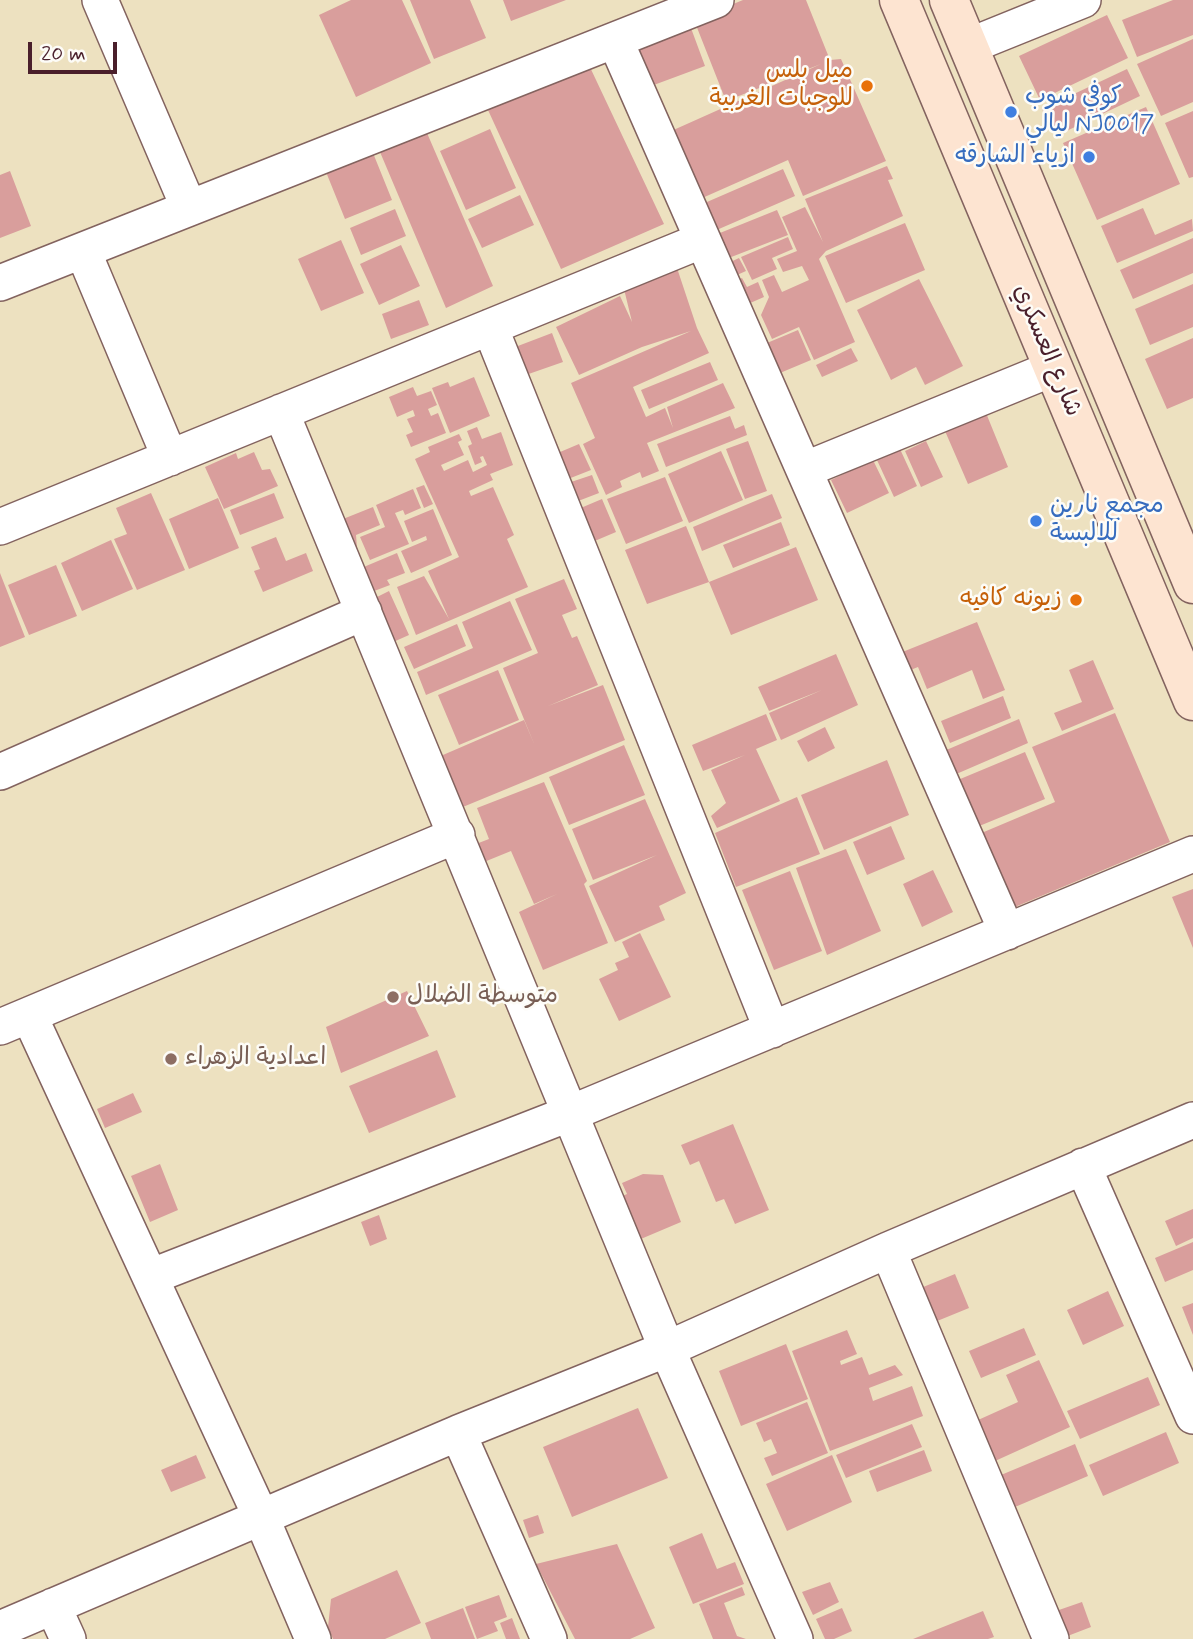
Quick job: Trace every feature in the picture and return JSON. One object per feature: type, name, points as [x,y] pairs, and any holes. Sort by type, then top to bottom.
[{"type":"main road","name":"شارع العسكري","points":[[899,0],[1193,701]]},
{"type":"main road","name":"شارع العسكري","points":[[949,0],[1193,584]]},
{"type":"main road","points":[[998,234],[1018,236],[1032,229],[1040,218]]},
{"type":"main road","points":[[1027,304],[1031,295],[1039,290],[1054,287],[1071,291]]},
{"type":"street","points":[[100,0],[190,208]]},
{"type":"street","points":[[0,283],[716,0]]},
{"type":"street","points":[[969,46],[1083,0]]},
{"type":"street","points":[[615,40],[1007,932]]},
{"type":"street","points":[[0,527],[703,240]]},
{"type":"street","points":[[83,250],[170,458]]},
{"type":"street","points":[[490,327],[772,1030]]},
{"type":"street","points":[[804,470],[1054,369]]},
{"type":"street","points":[[281,412],[667,1349],[795,1639]]},
{"type":"street","points":[[0,772],[364,612]]},
{"type":"street","points":[[313,1639],[261,1517],[150,1277],[15,1021],[457,835]]},
{"type":"street","points":[[150,1277],[571,1113],[1193,854]]},
{"type":"street","points":[[0,1629],[458,1433],[667,1349],[888,1250],[1193,1120]]},
{"type":"street","points":[[1083,1166],[1193,1416]]},
{"type":"street","points":[[888,1250],[1051,1639]]},
{"type":"street","points":[[458,1433],[548,1639]]},
{"type":"street","points":[[53,1606],[68,1639]]},
{"type":"building","points":[[351,0],[402,0],[431,63],[356,97],[319,15]]},
{"type":"building","points":[[410,0],[470,0],[486,38],[434,59]]},
{"type":"building","points":[[503,0],[566,0],[511,21]]},
{"type":"building","points":[[743,0],[806,0],[830,60],[841,59],[886,161],[803,196],[788,160],[700,199],[669,132],[821,64],[726,101],[694,20]]},
{"type":"building","points":[[1173,0],[1193,0],[1193,35],[1137,57],[1122,20]]},
{"type":"building","points":[[1107,15],[1128,58],[1040,100],[1019,56]]},
{"type":"building","points":[[688,20],[705,66],[643,89],[626,43]]},
{"type":"building","points":[[1193,39],[1193,102],[1161,116],[1137,64]]},
{"type":"building","points":[[588,63],[664,224],[561,269],[488,110]]},
{"type":"building","points":[[1127,69],[1140,96],[1056,136],[1042,109]]},
{"type":"building","points":[[1146,107],[1180,184],[1097,220],[1063,143]]},
{"type":"building","points":[[1193,111],[1193,177],[1189,178],[1165,123]]},
{"type":"building","points":[[490,129],[516,188],[466,210],[440,151]]},
{"type":"building","points":[[427,133],[493,286],[446,308],[380,152]]},
{"type":"building","points":[[373,153],[392,200],[345,219],[326,172]]},
{"type":"building","points":[[887,166],[893,179],[888,180],[903,216],[826,251],[819,259],[855,342],[814,360],[799,327],[772,339],[761,315],[769,297],[762,280],[774,275],[782,292],[809,280],[802,266],[783,272],[777,259],[797,251],[782,217],[805,207],[823,242],[805,199]]},
{"type":"building","points":[[783,169],[795,196],[712,232],[700,205]]},
{"type":"building","points":[[10,171],[31,226],[0,238],[0,175]]},
{"type":"building","points":[[520,195],[534,225],[482,248],[468,219]]},
{"type":"building","points":[[1143,208],[1155,235],[1192,219],[1193,231],[1117,263],[1101,226]]},
{"type":"building","points":[[395,209],[406,236],[361,255],[350,228]]},
{"type":"building","points":[[777,210],[788,235],[721,261],[710,237]]},
{"type":"building","points":[[905,223],[925,270],[846,303],[825,256]]},
{"type":"building","points":[[788,237],[793,249],[772,258],[777,269],[752,280],[741,257]]},
{"type":"building","points":[[1193,238],[1193,273],[1133,299],[1120,270]]},
{"type":"building","points":[[341,240],[364,293],[321,311],[298,259]]},
{"type":"building","points":[[401,245],[420,286],[379,305],[360,264]]},
{"type":"building","points":[[739,258],[746,271],[728,279],[722,266]]},
{"type":"building","points":[[677,268],[697,328],[709,353],[633,387],[646,417],[665,408],[673,428],[667,407],[723,383],[735,408],[647,443],[659,471],[642,478],[640,472],[620,481],[622,487],[606,495],[583,444],[595,438],[571,383],[691,331],[642,347],[579,375],[556,327],[620,296],[632,322],[624,289]]},
{"type":"building","points":[[742,278],[747,287],[758,282],[764,297],[741,307],[730,283]]},
{"type":"building","points":[[919,279],[963,366],[925,385],[916,367],[891,380],[857,310]]},
{"type":"building","points":[[1193,284],[1193,327],[1150,345],[1135,309]]},
{"type":"building","points":[[419,300],[429,325],[391,339],[382,314]]},
{"type":"building","points":[[798,330],[811,360],[780,373],[767,343]]},
{"type":"building","points":[[552,333],[563,362],[520,377],[510,349]]},
{"type":"building","points":[[1193,338],[1193,398],[1167,409],[1145,359]]},
{"type":"building","points":[[851,348],[858,361],[822,377],[816,365]]},
{"type":"building","points":[[710,362],[718,380],[649,409],[641,390]]},
{"type":"building","points":[[474,377],[490,416],[450,433],[432,388],[448,382],[450,387]]},
{"type":"building","points":[[413,387],[417,396],[431,391],[437,405],[428,409],[431,416],[438,413],[446,433],[411,447],[406,435],[413,432],[407,419],[415,416],[413,410],[397,417],[389,397]]},
{"type":"building","points":[[986,413],[1008,467],[968,484],[945,431]]},
{"type":"building","points":[[730,416],[735,429],[744,425],[747,435],[666,467],[657,444]]},
{"type":"building","points":[[477,427],[482,439],[501,432],[513,465],[490,474],[493,480],[469,491],[471,496],[493,487],[514,535],[507,539],[528,587],[416,635],[397,587],[424,576],[449,619],[428,571],[459,557],[415,459],[430,452],[428,447],[459,434],[462,440],[458,442],[464,455],[441,465],[444,471],[468,460],[473,472],[487,465],[483,456],[480,457],[482,462],[475,465],[468,446],[472,444],[467,431]]},
{"type":"building","points":[[748,441],[767,491],[745,499],[726,449]]},
{"type":"building","points":[[926,441],[943,477],[921,487],[905,451]]},
{"type":"building","points":[[579,444],[591,470],[563,481],[553,455]]},
{"type":"building","points":[[900,449],[917,486],[894,497],[877,460]]},
{"type":"building","points":[[721,451],[743,500],[689,523],[668,474]]},
{"type":"building","points":[[254,452],[262,470],[270,469],[278,486],[224,509],[205,467],[236,453],[238,459]]},
{"type":"building","points":[[873,460],[889,493],[847,513],[831,480]]},
{"type":"building","points":[[592,475],[599,493],[573,503],[565,484]]},
{"type":"building","points":[[665,477],[683,521],[626,544],[607,499]]},
{"type":"building","points":[[424,485],[433,504],[424,508],[416,488]]},
{"type":"building","points":[[413,489],[421,508],[405,515],[403,510],[395,513],[409,544],[370,560],[360,537],[385,527],[376,505]]},
{"type":"building","points":[[151,493],[185,570],[137,590],[114,539],[127,534],[116,508]]},
{"type":"building","points":[[274,493],[284,518],[240,535],[230,510]]},
{"type":"building","points":[[772,494],[782,518],[702,551],[693,527]]},
{"type":"building","points":[[218,498],[239,548],[189,569],[169,519]]},
{"type":"building","points":[[602,499],[616,532],[590,543],[576,510]]},
{"type":"building","points":[[373,507],[380,525],[356,535],[363,564],[357,566],[338,521]]},
{"type":"building","points":[[433,509],[452,555],[411,573],[401,551],[427,540],[426,536],[412,542],[404,521]]},
{"type":"building","points":[[781,522],[790,545],[733,568],[723,545]]},
{"type":"building","points":[[686,526],[709,582],[647,604],[625,550]]},
{"type":"building","points":[[276,537],[286,561],[306,553],[313,571],[263,592],[254,571],[260,569],[251,547]]},
{"type":"building","points":[[111,540],[133,589],[82,611],[61,563]]},
{"type":"building","points":[[796,547],[818,600],[731,635],[709,582]]},
{"type":"building","points":[[397,553],[405,573],[387,580],[390,585],[369,593],[359,569]]},
{"type":"building","points":[[56,565],[77,616],[29,635],[8,585]]},
{"type":"building","points":[[0,573],[25,637],[0,647]]},
{"type":"building","points":[[564,579],[577,609],[562,615],[572,638],[577,636],[598,685],[548,706],[603,685],[625,740],[458,809],[436,758],[524,720],[535,746],[503,668],[538,653],[515,599]]},
{"type":"building","points":[[389,591],[409,635],[391,643],[371,600]]},
{"type":"building","points":[[510,601],[532,650],[426,695],[417,672],[473,648],[462,622]]},
{"type":"building","points":[[977,622],[1005,690],[983,699],[972,670],[927,689],[918,667],[908,671],[900,653]]},
{"type":"building","points":[[457,624],[466,646],[414,669],[404,647]]},
{"type":"building","points":[[836,654],[858,705],[781,740],[769,713],[822,690],[769,711],[758,687]]},
{"type":"building","points":[[1093,660],[1114,709],[1062,731],[1054,713],[1082,702],[1069,670]]},
{"type":"building","points":[[498,670],[519,720],[459,745],[438,695]]},
{"type":"building","points":[[1003,696],[1011,718],[950,743],[941,721]]},
{"type":"building","points":[[1115,713],[1170,842],[1003,912],[972,837],[1055,802],[1032,747]]},
{"type":"building","points":[[766,714],[777,740],[756,749],[780,801],[717,828],[711,816],[726,803],[711,770],[745,755],[703,771],[692,745]]},
{"type":"building","points":[[1019,719],[1028,743],[954,775],[944,751]]},
{"type":"building","points":[[825,727],[835,748],[808,762],[797,741]]},
{"type":"building","points":[[624,745],[645,795],[569,825],[549,777]]},
{"type":"building","points":[[1025,752],[1045,799],[972,829],[953,782]]},
{"type":"building","points":[[887,760],[909,815],[824,850],[801,795]]},
{"type":"building","points":[[544,782],[587,881],[584,884],[608,943],[543,970],[519,912],[557,894],[534,904],[511,851],[484,862],[476,844],[489,839],[477,808]]},
{"type":"building","points":[[797,797],[820,854],[736,887],[715,833]]},
{"type":"building","points":[[645,799],[686,893],[659,906],[665,920],[615,942],[589,886],[657,855],[593,880],[572,829]]},
{"type":"building","points":[[891,826],[905,859],[867,875],[853,842]]},
{"type":"building","points":[[846,849],[881,931],[827,955],[796,868]]},
{"type":"building","points":[[933,870],[953,912],[922,927],[903,884]]},
{"type":"building","points":[[790,871],[822,951],[774,970],[742,890]]},
{"type":"building","points":[[1193,889],[1193,948],[1172,897]]},
{"type":"building","points":[[640,933],[671,997],[619,1021],[599,979],[618,970],[615,963],[629,957],[622,942]]},
{"type":"building","points":[[407,991],[429,1036],[341,1073],[326,1027]]},
{"type":"building","points":[[437,1050],[456,1097],[369,1133],[349,1086]]},
{"type":"building","points":[[133,1093],[142,1112],[105,1128],[97,1109]]},
{"type":"building","points":[[733,1124],[769,1210],[735,1224],[724,1199],[716,1202],[699,1161],[690,1165],[681,1145]]},
{"type":"building","points":[[160,1164],[178,1210],[150,1222],[131,1176]]},
{"type":"building","points":[[643,1174],[663,1175],[681,1222],[629,1244],[611,1201],[627,1194],[622,1183]]},
{"type":"building","points":[[1193,1209],[1193,1238],[1176,1246],[1165,1221]]},
{"type":"building","points":[[379,1215],[387,1239],[370,1246],[361,1222]]},
{"type":"building","points":[[1193,1242],[1193,1270],[1165,1282],[1155,1258]]},
{"type":"building","points":[[955,1274],[969,1308],[925,1326],[911,1292]]},
{"type":"building","points":[[1108,1291],[1124,1326],[1083,1345],[1067,1310]]},
{"type":"building","points":[[1193,1303],[1193,1335],[1182,1307]]},
{"type":"building","points":[[1024,1328],[1036,1355],[981,1378],[969,1351]]},
{"type":"building","points":[[847,1330],[857,1354],[840,1361],[841,1365],[862,1357],[869,1375],[895,1365],[903,1375],[869,1388],[873,1401],[912,1386],[923,1416],[830,1451],[792,1351]]},
{"type":"building","points":[[786,1344],[808,1399],[741,1426],[719,1371]]},
{"type":"building","points":[[1039,1360],[1070,1427],[984,1466],[967,1425],[1018,1402],[1006,1375]]},
{"type":"building","points":[[1148,1377],[1160,1405],[1080,1439],[1067,1411]]},
{"type":"building","points":[[807,1402],[828,1453],[772,1476],[764,1458],[777,1453],[771,1439],[764,1442],[756,1423]]},
{"type":"building","points":[[638,1408],[668,1478],[572,1517],[543,1447]]},
{"type":"building","points":[[912,1424],[922,1447],[846,1478],[836,1455]]},
{"type":"building","points":[[1166,1432],[1179,1463],[1103,1496],[1089,1465]]},
{"type":"building","points":[[1075,1444],[1088,1476],[1015,1507],[1001,1475]]},
{"type":"building","points":[[924,1450],[932,1471],[877,1492],[869,1471]]},
{"type":"building","points":[[196,1455],[206,1478],[171,1492],[161,1470]]},
{"type":"building","points":[[832,1455],[852,1502],[787,1531],[766,1484]]},
{"type":"building","points":[[538,1515],[544,1533],[529,1538],[523,1520]]},
{"type":"building","points":[[702,1533],[717,1569],[735,1562],[744,1584],[693,1604],[669,1547]]},
{"type":"building","points":[[617,1544],[655,1628],[630,1639],[575,1639],[536,1564]]},
{"type":"building","points":[[397,1570],[421,1623],[385,1639],[333,1639],[328,1627],[331,1599]]},
{"type":"building","points":[[830,1582],[839,1602],[813,1615],[802,1592]]},
{"type":"building","points":[[742,1587],[745,1595],[724,1603],[737,1636],[746,1639],[713,1639],[699,1604]]},
{"type":"building","points":[[499,1595],[507,1617],[494,1622],[498,1631],[477,1639],[465,1607]]},
{"type":"building","points":[[1082,1602],[1091,1627],[1065,1637],[1056,1611]]},
{"type":"building","points":[[463,1608],[475,1639],[431,1639],[425,1623]]},
{"type":"building","points":[[842,1608],[852,1631],[834,1639],[825,1639],[816,1619]]},
{"type":"building","points":[[983,1611],[994,1637],[913,1639]]},
{"type":"building","points":[[512,1618],[520,1639],[506,1639],[500,1623]]},
{"type":"place","name":"ميل بلس للوجبات الغربية","points":[[867,86]]},
{"type":"place","name":"كوفي شوب ليالي NJ0017","points":[[1011,112]]},
{"type":"place","name":"ازياء الشارقه","points":[[1089,157]]},
{"type":"place","name":"مجمع نارين للالبسة","points":[[1036,521]]},
{"type":"place","name":"زيونه كافيه","points":[[1076,600]]},
{"type":"place","name":"متوسطة الضلال","points":[[393,997]]},
{"type":"place","name":"اعدادية الزهراء","points":[[171,1059]]}]
